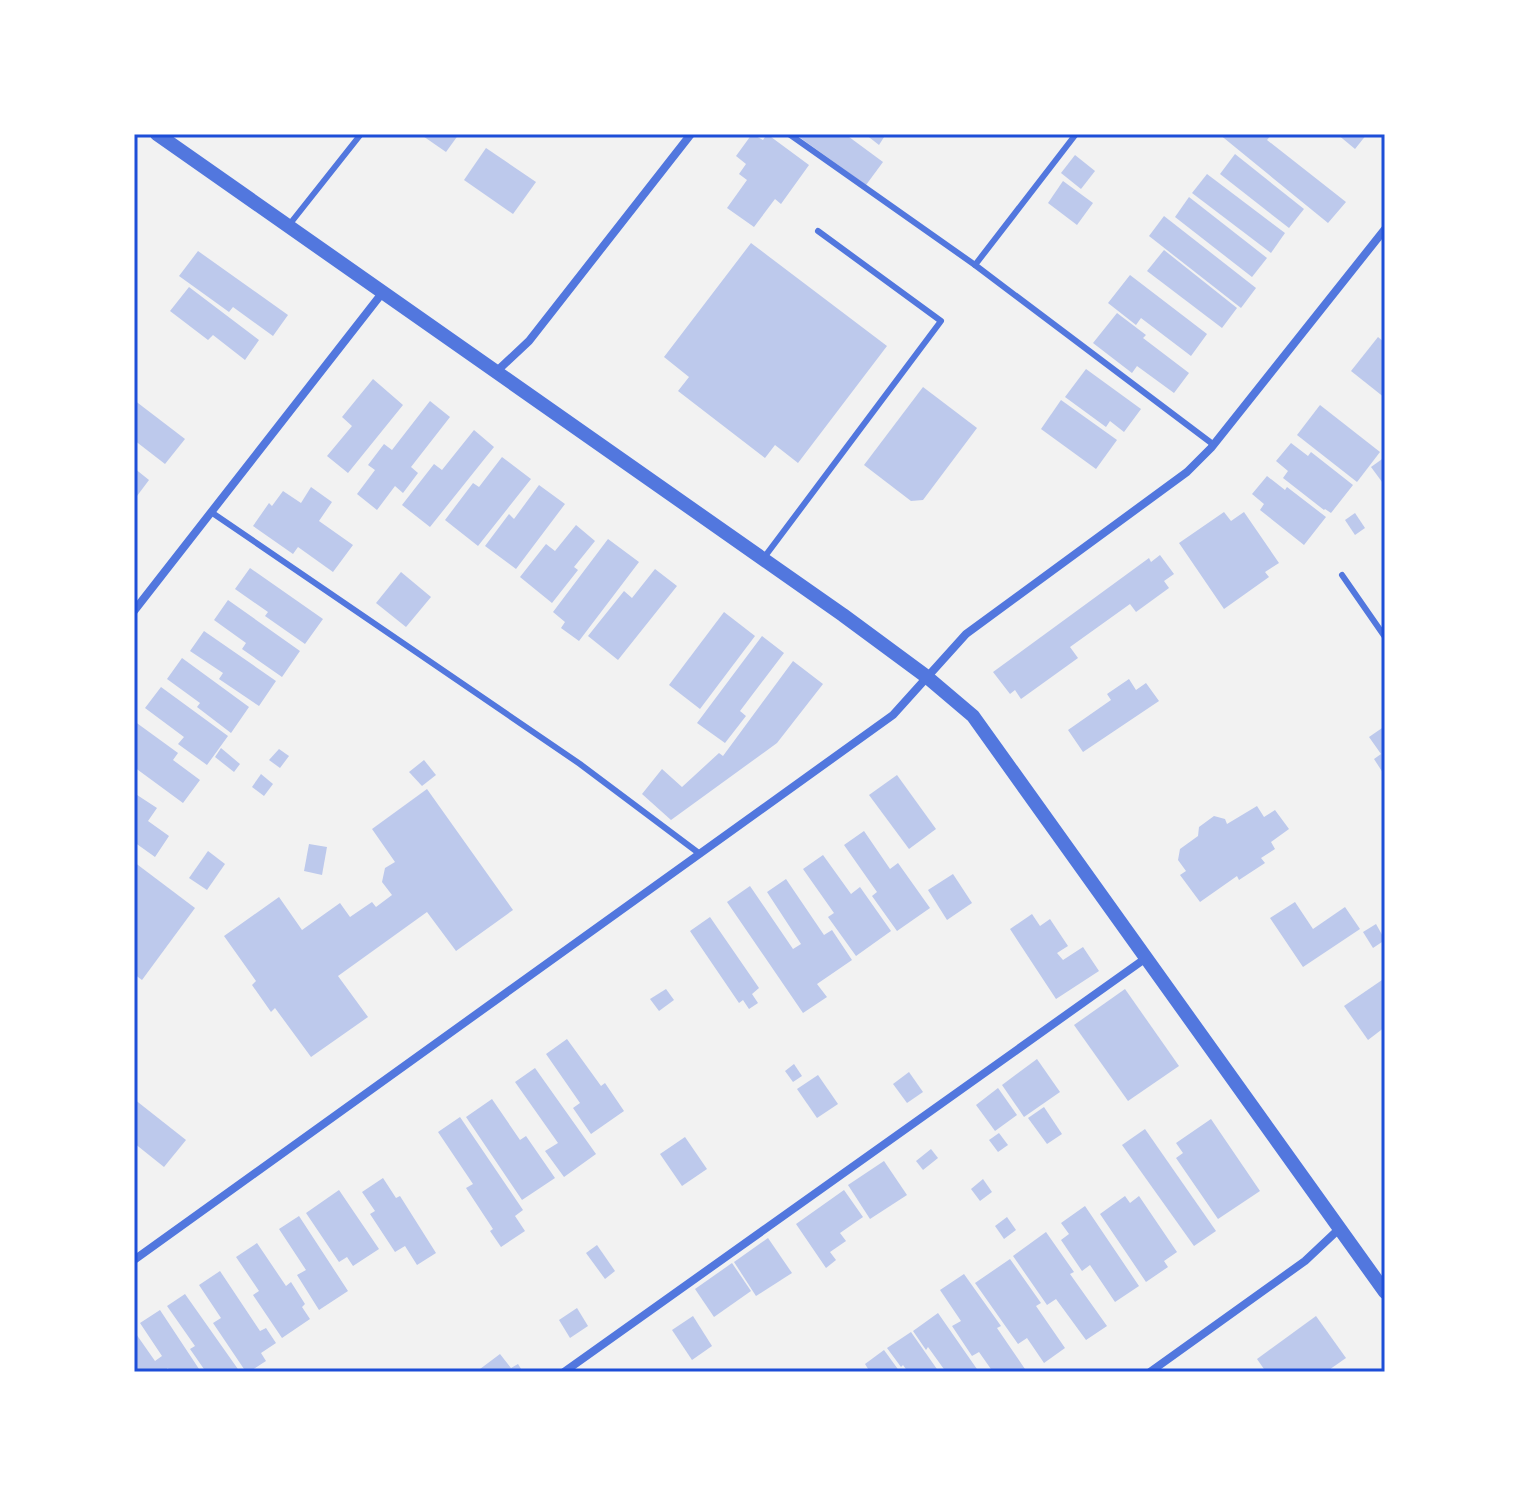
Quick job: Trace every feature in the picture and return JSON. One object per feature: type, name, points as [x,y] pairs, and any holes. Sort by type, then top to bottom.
[{"type":"street","points":[[157,134],[763,559],[927,677],[973,716],[1385,1292]]},
{"type":"street","points":[[497,371],[529,341],[691,134]]},
{"type":"street","points":[[134,1260],[893,715],[966,634],[1187,472],[1214,445],[1385,229]]},
{"type":"street","points":[[134,611],[383,292]]},
{"type":"street","points":[[564,1372],[1146,958]]},
{"type":"street","points":[[1150,1372],[1305,1261],[1339,1229]]},
{"type":"lane","points":[[289,226],[361,134]]},
{"type":"lane","points":[[789,134],[975,265],[1214,445]]},
{"type":"lane","points":[[975,265],[1076,134]]},
{"type":"lane","points":[[763,559],[941,321],[818,231]]},
{"type":"lane","points":[[211,512],[580,764],[701,855]]},
{"type":"lane","points":[[1342,575],[1385,637]]},
{"type":"building","points":[[420,134],[459,134],[446,152]]},
{"type":"building","points":[[752,134],[763,140],[767,134],[809,165],[781,204],[775,199],[754,227],[727,208],[747,180],[739,174],[746,164],[736,156]]},
{"type":"building","points":[[795,134],[845,134],[883,162],[866,185]]},
{"type":"building","points":[[865,134],[886,134],[879,145]]},
{"type":"building","points":[[1219,134],[1272,134],[1267,140],[1346,202],[1328,223]]},
{"type":"building","points":[[1337,134],[1367,134],[1355,149]]},
{"type":"building","points":[[486,148],[536,182],[513,214],[464,180]]},
{"type":"building","points":[[1235,154],[1304,209],[1289,228],[1220,174]]},
{"type":"building","points":[[1075,155],[1095,171],[1081,189],[1061,173]]},
{"type":"building","points":[[1207,174],[1285,233],[1271,253],[1192,193]]},
{"type":"building","points":[[1063,181],[1093,203],[1077,225],[1048,203]]},
{"type":"building","points":[[1189,197],[1267,258],[1252,277],[1175,217]]},
{"type":"building","points":[[1164,216],[1256,288],[1241,308],[1149,236]]},
{"type":"building","points":[[751,243],[887,346],[798,463],[775,445],[765,458],[678,391],[689,377],[664,357]]},
{"type":"building","points":[[1164,250],[1237,308],[1222,328],[1147,271]]},
{"type":"building","points":[[198,251],[288,315],[273,336],[233,307],[229,312],[179,276]]},
{"type":"building","points":[[1130,275],[1207,334],[1191,356],[1141,318],[1136,325],[1108,303]]},
{"type":"building","points":[[189,287],[259,340],[245,360],[213,335],[208,340],[170,311]]},
{"type":"building","points":[[1117,313],[1146,335],[1143,338],[1189,373],[1174,393],[1137,366],[1132,373],[1093,343]]},
{"type":"building","points":[[1378,337],[1385,343],[1385,398],[1351,371]]},
{"type":"building","points":[[1086,369],[1141,409],[1124,432],[1110,421],[1106,427],[1065,397]]},
{"type":"building","points":[[373,379],[403,405],[348,473],[327,456],[352,426],[342,417]]},
{"type":"building","points":[[923,387],[977,428],[923,500],[911,501],[864,465]]},
{"type":"building","points":[[134,400],[185,439],[165,464],[134,440]]},
{"type":"building","points":[[1061,400],[1117,440],[1096,469],[1041,429]]},
{"type":"building","points":[[430,401],[450,417],[411,467],[418,473],[403,493],[395,486],[377,510],[357,494],[375,470],[368,465],[384,444],[392,450]]},
{"type":"building","points":[[1320,405],[1380,452],[1357,482],[1297,435]]},
{"type":"building","points":[[474,430],[494,447],[430,527],[402,505],[434,464],[442,470]]},
{"type":"building","points":[[1291,443],[1308,456],[1311,452],[1353,485],[1331,513],[1283,478],[1288,471],[1276,461]]},
{"type":"building","points":[[502,457],[531,479],[478,546],[445,520],[473,483],[479,487]]},
{"type":"building","points":[[1385,457],[1385,486],[1371,467]]},
{"type":"building","points":[[134,468],[149,480],[134,500]]},
{"type":"building","points":[[1267,476],[1326,517],[1304,545],[1260,510],[1264,504],[1252,494]]},
{"type":"building","points":[[539,485],[565,504],[516,569],[485,546],[509,514],[514,519]]},
{"type":"building","points":[[311,487],[332,502],[319,521],[353,545],[333,572],[298,547],[293,554],[253,526],[269,503],[272,506],[283,491],[301,503]]},
{"type":"building","points":[[1224,512],[1231,521],[1244,512],[1279,563],[1265,572],[1269,577],[1224,609],[1179,543]]},
{"type":"building","points":[[1355,513],[1365,528],[1355,535],[1345,520]]},
{"type":"building","points":[[576,525],[595,541],[574,567],[578,570],[552,603],[520,577],[546,544],[555,551]]},
{"type":"building","points":[[608,539],[639,562],[579,641],[561,628],[565,622],[553,612]]},
{"type":"building","points":[[1160,555],[1174,574],[1164,581],[1169,588],[1136,612],[1130,604],[1070,647],[1078,658],[1021,699],[1015,690],[1010,694],[993,672],[1149,558],[1151,562]]},
{"type":"building","points":[[250,568],[323,619],[305,644],[265,616],[268,612],[235,589]]},
{"type":"building","points":[[655,569],[677,586],[618,660],[588,636],[624,591],[632,598]]},
{"type":"building","points":[[401,572],[431,597],[406,627],[376,603]]},
{"type":"building","points":[[228,600],[300,651],[282,677],[242,649],[246,643],[214,620]]},
{"type":"building","points":[[724,612],[755,636],[700,709],[669,685]]},
{"type":"building","points":[[204,631],[276,681],[259,706],[219,679],[223,673],[190,651]]},
{"type":"building","points":[[762,636],[784,653],[740,711],[746,716],[725,743],[697,723]]},
{"type":"building","points":[[182,658],[249,707],[231,733],[197,707],[200,703],[167,679]]},
{"type":"building","points":[[793,661],[823,684],[777,743],[671,820],[642,794],[662,769],[682,787],[719,753],[723,756]]},
{"type":"building","points":[[1129,679],[1136,690],[1146,683],[1159,701],[1083,752],[1068,730],[1111,700],[1107,694]]},
{"type":"building","points":[[161,687],[228,736],[207,765],[178,744],[184,737],[145,708]]},
{"type":"building","points":[[134,721],[178,753],[173,760],[200,780],[183,803],[134,767]]},
{"type":"building","points":[[1385,726],[1385,776],[1374,759],[1381,754],[1369,737]]},
{"type":"building","points":[[221,748],[240,764],[234,772],[215,757]]},
{"type":"building","points":[[279,749],[289,756],[280,768],[269,760]]},
{"type":"building","points":[[424,760],[436,775],[422,786],[409,772]]},
{"type":"building","points":[[261,774],[273,784],[264,796],[252,787]]},
{"type":"building","points":[[897,775],[936,829],[909,849],[869,795]]},
{"type":"building","points":[[427,789],[513,910],[456,951],[427,912],[338,976],[368,1017],[311,1057],[275,1008],[271,1012],[252,985],[256,981],[224,936],[279,897],[302,930],[340,903],[350,917],[372,902],[376,907],[392,895],[382,882],[385,868],[395,862],[372,829]]},
{"type":"building","points":[[134,793],[157,808],[148,821],[169,836],[155,857],[134,842]]},
{"type":"building","points":[[1257,806],[1264,817],[1275,810],[1289,829],[1271,842],[1275,849],[1261,858],[1265,863],[1239,880],[1237,876],[1200,902],[1180,875],[1186,871],[1178,860],[1180,849],[1198,836],[1199,827],[1214,816],[1225,819],[1227,824]]},
{"type":"building","points":[[864,831],[890,869],[898,863],[930,908],[897,931],[872,896],[877,892],[844,845]]},
{"type":"building","points":[[309,844],[327,847],[322,875],[304,871]]},
{"type":"building","points":[[208,851],[225,864],[207,890],[189,878]]},
{"type":"building","points":[[823,855],[851,894],[860,887],[891,931],[856,956],[828,917],[834,913],[803,869]]},
{"type":"building","points":[[134,862],[195,908],[142,980],[134,974]]},
{"type":"building","points":[[953,874],[972,903],[947,920],[928,890]]},
{"type":"building","points":[[786,879],[824,935],[832,930],[852,960],[817,984],[827,997],[803,1013],[727,902],[750,886],[793,949],[801,944],[767,892]]},
{"type":"building","points":[[1295,902],[1313,929],[1345,907],[1360,929],[1303,967],[1270,918]]},
{"type":"building","points":[[1032,914],[1040,926],[1050,919],[1068,946],[1057,953],[1063,960],[1083,947],[1099,971],[1056,999],[1010,929]]},
{"type":"building","points":[[710,917],[759,988],[752,994],[758,1003],[749,1009],[743,1000],[739,1003],[690,931]]},
{"type":"building","points":[[1376,924],[1385,940],[1373,948],[1363,932]]},
{"type":"building","points":[[1385,978],[1385,1027],[1368,1040],[1344,1006]]},
{"type":"building","points":[[666,989],[674,1000],[659,1011],[650,999]]},
{"type":"building","points":[[1125,989],[1179,1066],[1128,1101],[1074,1025]]},
{"type":"building","points":[[567,1039],[601,1086],[605,1083],[624,1111],[591,1134],[573,1108],[580,1103],[546,1054]]},
{"type":"building","points":[[1037,1059],[1060,1092],[1024,1117],[1002,1085]]},
{"type":"building","points":[[794,1064],[802,1076],[793,1082],[785,1071]]},
{"type":"building","points":[[535,1068],[596,1154],[564,1177],[545,1151],[558,1143],[515,1082]]},
{"type":"building","points":[[909,1072],[923,1092],[907,1103],[893,1084]]},
{"type":"building","points":[[818,1075],[838,1104],[817,1118],[797,1089]]},
{"type":"building","points":[[998,1088],[1017,1115],[995,1131],[976,1105]]},
{"type":"building","points":[[134,1099],[186,1140],[164,1167],[134,1143]]},
{"type":"building","points":[[492,1099],[520,1140],[526,1136],[555,1178],[522,1200],[466,1117]]},
{"type":"building","points":[[1044,1107],[1062,1134],[1047,1144],[1028,1118]]},
{"type":"building","points":[[460,1117],[523,1210],[515,1216],[525,1231],[501,1247],[466,1188],[473,1184],[438,1132]]},
{"type":"building","points":[[1211,1119],[1260,1191],[1218,1219],[1176,1158],[1183,1153],[1176,1143]]},
{"type":"building","points":[[1145,1129],[1216,1231],[1194,1246],[1122,1145]]},
{"type":"building","points":[[999,1133],[1008,1145],[998,1152],[989,1140]]},
{"type":"building","points":[[685,1137],[707,1169],[682,1186],[660,1154]]},
{"type":"building","points":[[931,1149],[938,1158],[923,1170],[916,1161]]},
{"type":"building","points":[[884,1161],[907,1195],[870,1219],[848,1185]]},
{"type":"building","points":[[383,1178],[396,1198],[400,1196],[436,1253],[417,1265],[405,1246],[395,1252],[370,1214],[375,1211],[362,1192]]},
{"type":"building","points":[[983,1179],[992,1192],[980,1201],[971,1189]]},
{"type":"building","points":[[339,1190],[379,1249],[353,1266],[347,1257],[339,1262],[306,1213]]},
{"type":"building","points":[[844,1190],[863,1217],[840,1233],[846,1241],[830,1252],[836,1260],[826,1268],[796,1224]]},
{"type":"building","points":[[1125,1196],[1130,1203],[1139,1196],[1177,1252],[1164,1261],[1168,1267],[1146,1282],[1100,1214]]},
{"type":"building","points":[[1085,1206],[1139,1286],[1115,1302],[1090,1265],[1082,1271],[1061,1240],[1069,1234],[1061,1223]]},
{"type":"building","points":[[299,1216],[348,1291],[319,1310],[297,1275],[306,1270],[279,1229]]},
{"type":"building","points":[[1007,1217],[1016,1230],[1004,1239],[995,1226]]},
{"type":"building","points":[[1046,1232],[1074,1272],[1070,1274],[1107,1326],[1086,1340],[1056,1299],[1047,1305],[1013,1256]]},
{"type":"building","points":[[768,1238],[792,1273],[756,1296],[734,1262]]},
{"type":"building","points":[[257,1243],[286,1286],[291,1282],[305,1304],[302,1307],[310,1319],[282,1338],[253,1295],[259,1291],[236,1257]]},
{"type":"building","points":[[597,1245],[615,1271],[605,1279],[586,1253]]},
{"type":"building","points":[[1010,1259],[1041,1303],[1036,1306],[1065,1348],[1044,1363],[1027,1338],[1018,1344],[975,1283]]},
{"type":"building","points":[[732,1263],[751,1291],[714,1317],[695,1289]]},
{"type":"building","points":[[220,1271],[260,1331],[266,1328],[276,1343],[261,1353],[266,1361],[249,1372],[246,1372],[213,1323],[221,1318],[199,1285]]},
{"type":"building","points":[[964,1274],[1001,1326],[997,1328],[1027,1372],[993,1372],[979,1352],[972,1356],[952,1326],[961,1321],[940,1290]]},
{"type":"building","points":[[185,1294],[240,1372],[206,1372],[190,1349],[195,1346],[167,1306]]},
{"type":"building","points":[[577,1308],[588,1326],[570,1338],[559,1320]]},
{"type":"building","points":[[160,1310],[201,1372],[170,1372],[168,1368],[163,1372],[134,1372],[134,1331],[155,1361],[162,1356],[140,1323]]},
{"type":"building","points":[[938,1313],[979,1372],[946,1372],[928,1347],[926,1350],[913,1331]]},
{"type":"building","points":[[693,1316],[712,1346],[692,1360],[672,1330]]},
{"type":"building","points":[[1316,1316],[1346,1358],[1326,1372],[1266,1372],[1257,1359]]},
{"type":"building","points":[[911,1332],[939,1372],[908,1372],[887,1348]]},
{"type":"building","points":[[884,1350],[900,1372],[870,1372],[865,1364]]},
{"type":"building","points":[[500,1354],[511,1368],[518,1364],[523,1372],[476,1372]]}]
